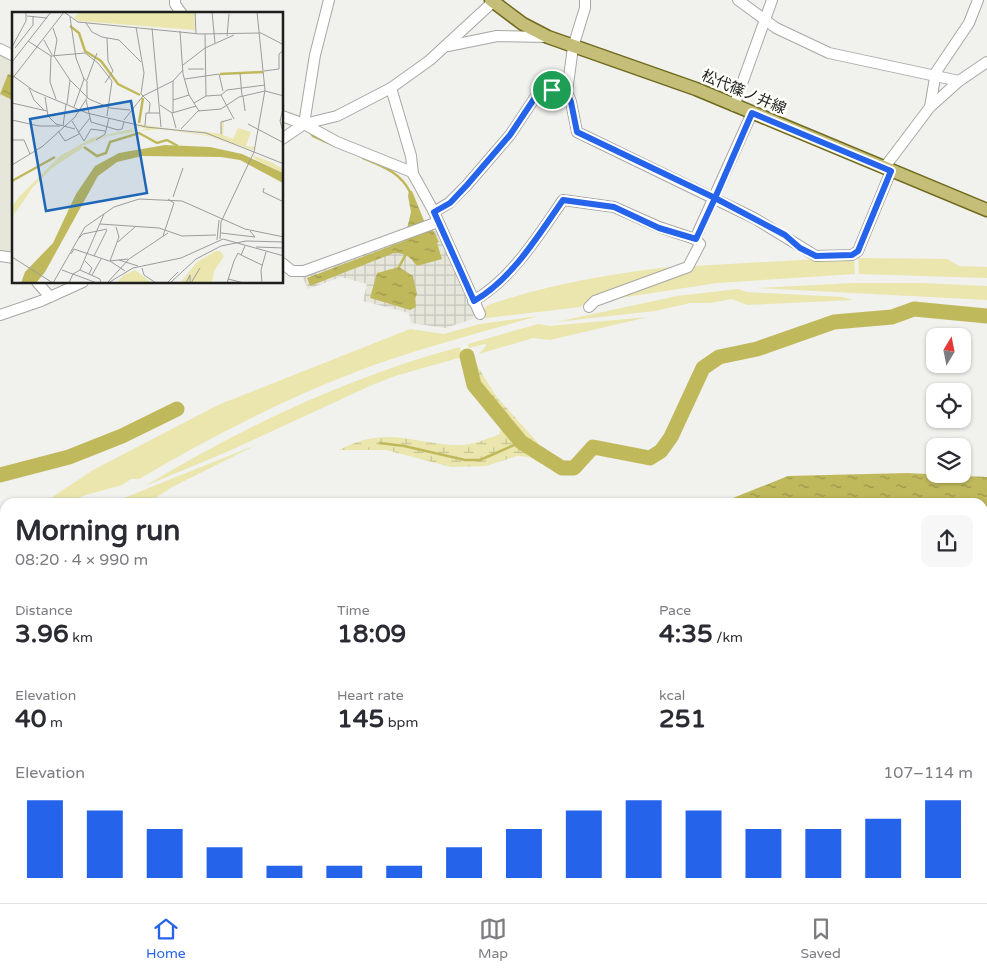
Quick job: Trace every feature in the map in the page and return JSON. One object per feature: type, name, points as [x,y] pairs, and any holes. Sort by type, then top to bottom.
[{"type":"main road","name":"松代篠ノ井線","points":[[493,1],[523,24],[548,37],[696,88],[734,106],[987,210]]},
{"type":"street","points":[[304,124],[315,55],[329,0]]},
{"type":"street","points":[[585,0],[585,8],[573,47],[567,92],[577,132],[715,198],[785,235],[800,248],[816,256],[852,255],[858,251],[888,169],[930,107],[959,81],[987,62]]},
{"type":"street","points":[[738,0],[776,28],[829,53],[959,81]]},
{"type":"street","points":[[734,106],[772,0]]},
{"type":"street","points":[[930,107],[934,76],[969,23],[978,0]]},
{"type":"street","points":[[284,138],[304,124],[337,116],[391,88],[430,60],[493,1]]},
{"type":"street","points":[[442,49],[453,44],[497,36],[548,37]]},
{"type":"street","points":[[0,48],[12,55]]},
{"type":"street","points":[[391,88],[411,156],[412,172],[480,314]]},
{"type":"street","points":[[284,265],[292,271],[304,271],[434,220],[510,135],[541,91],[567,92]]},
{"type":"street","points":[[696,239],[752,113]]},
{"type":"street","points":[[284,117],[304,124],[337,142],[412,172]]},
{"type":"street","points":[[474,301],[493,290],[514,268],[563,200],[614,207],[659,228],[696,239],[700,244],[688,267],[595,300],[589,307]]},
{"type":"street","points":[[40,284],[50,297]]},
{"type":"street","points":[[0,315],[50,297],[78,284]]},
{"type":"shaded area","points":[[0,53],[12,59],[12,256],[0,254]]},
{"type":"shaded area","points":[[429,230],[436,231],[471,306],[474,314],[473,319],[445,328],[411,323],[409,313],[363,301],[367,284],[341,277],[308,289],[302,276]]},
{"type":"green space","points":[[854,257],[855,274],[717,283],[600,301],[694,266]]},
{"type":"green space","points":[[858,258],[947,259],[959,266],[987,267],[987,278],[859,274]]},
{"type":"green space","points":[[681,266],[588,300],[581,307],[486,318],[482,311],[488,305],[559,285],[608,275]]},
{"type":"green space","points":[[854,283],[922,283],[987,286],[987,300],[757,288]]},
{"type":"green space","points":[[738,289],[747,292],[843,297],[853,300],[747,305],[732,299],[710,303],[690,303],[655,311],[556,322],[677,296]]},
{"type":"green space","points":[[538,316],[435,345],[374,365],[313,389],[196,447],[139,479],[131,479],[122,485],[78,498],[51,498],[93,470],[218,405],[410,329],[444,334],[480,324]]},
{"type":"green space","points":[[648,317],[550,340],[533,338],[479,354],[486,346],[485,344],[469,348],[468,344],[538,324],[550,326]]},
{"type":"green space","points":[[460,347],[462,357],[395,376],[372,385],[229,451],[145,486],[221,443],[298,405],[378,373]]},
{"type":"green space","points":[[471,356],[496,396],[538,443],[541,464],[530,457],[517,456],[486,466],[451,467],[386,450],[339,450],[372,438],[387,437],[466,445],[499,435],[499,422],[496,416],[476,393],[467,373],[464,357]]},
{"type":"green space","points":[[256,445],[172,487],[155,498],[124,498]]},
{"type":"water","points":[[8,74],[12,75],[12,100],[0,94]]},
{"type":"water","points":[[409,191],[412,191],[425,223],[432,228],[439,242],[437,243],[442,259],[417,266],[407,256],[394,253],[310,286],[307,278],[404,241],[411,212]]},
{"type":"water","points":[[399,267],[413,276],[417,294],[415,298],[416,307],[410,310],[370,298],[377,273]]},
{"type":"water","points":[[926,474],[926,483],[971,483],[971,476],[987,477],[987,498],[733,498],[788,476]]},
{"type":"waterway","points":[[310,132],[313,136],[331,144]]},
{"type":"waterway","points":[[363,158],[384,167],[396,175],[410,192]]},
{"type":"waterway","points":[[399,267],[407,252]]},
{"type":"waterway","points":[[467,356],[474,385],[521,442],[562,468],[574,468],[593,447],[650,458],[661,451],[671,437],[703,368],[719,357],[757,349],[834,322],[892,317],[914,309],[987,316]]},
{"type":"waterway","points":[[0,475],[69,457],[122,436],[177,409]]},
{"type":"waterway","points":[[380,443],[404,446],[465,460],[480,460],[521,442]]},
{"type":"route","points":[[552,90],[541,91],[536,96],[510,135],[467,185],[450,203],[434,212],[474,301],[493,290],[503,276],[514,268],[563,200],[614,207],[633,218],[685,238],[696,239],[715,198],[785,235],[800,248],[816,256],[852,255],[858,251],[891,171],[752,113],[715,198],[577,132],[567,92],[552,90]]}]
